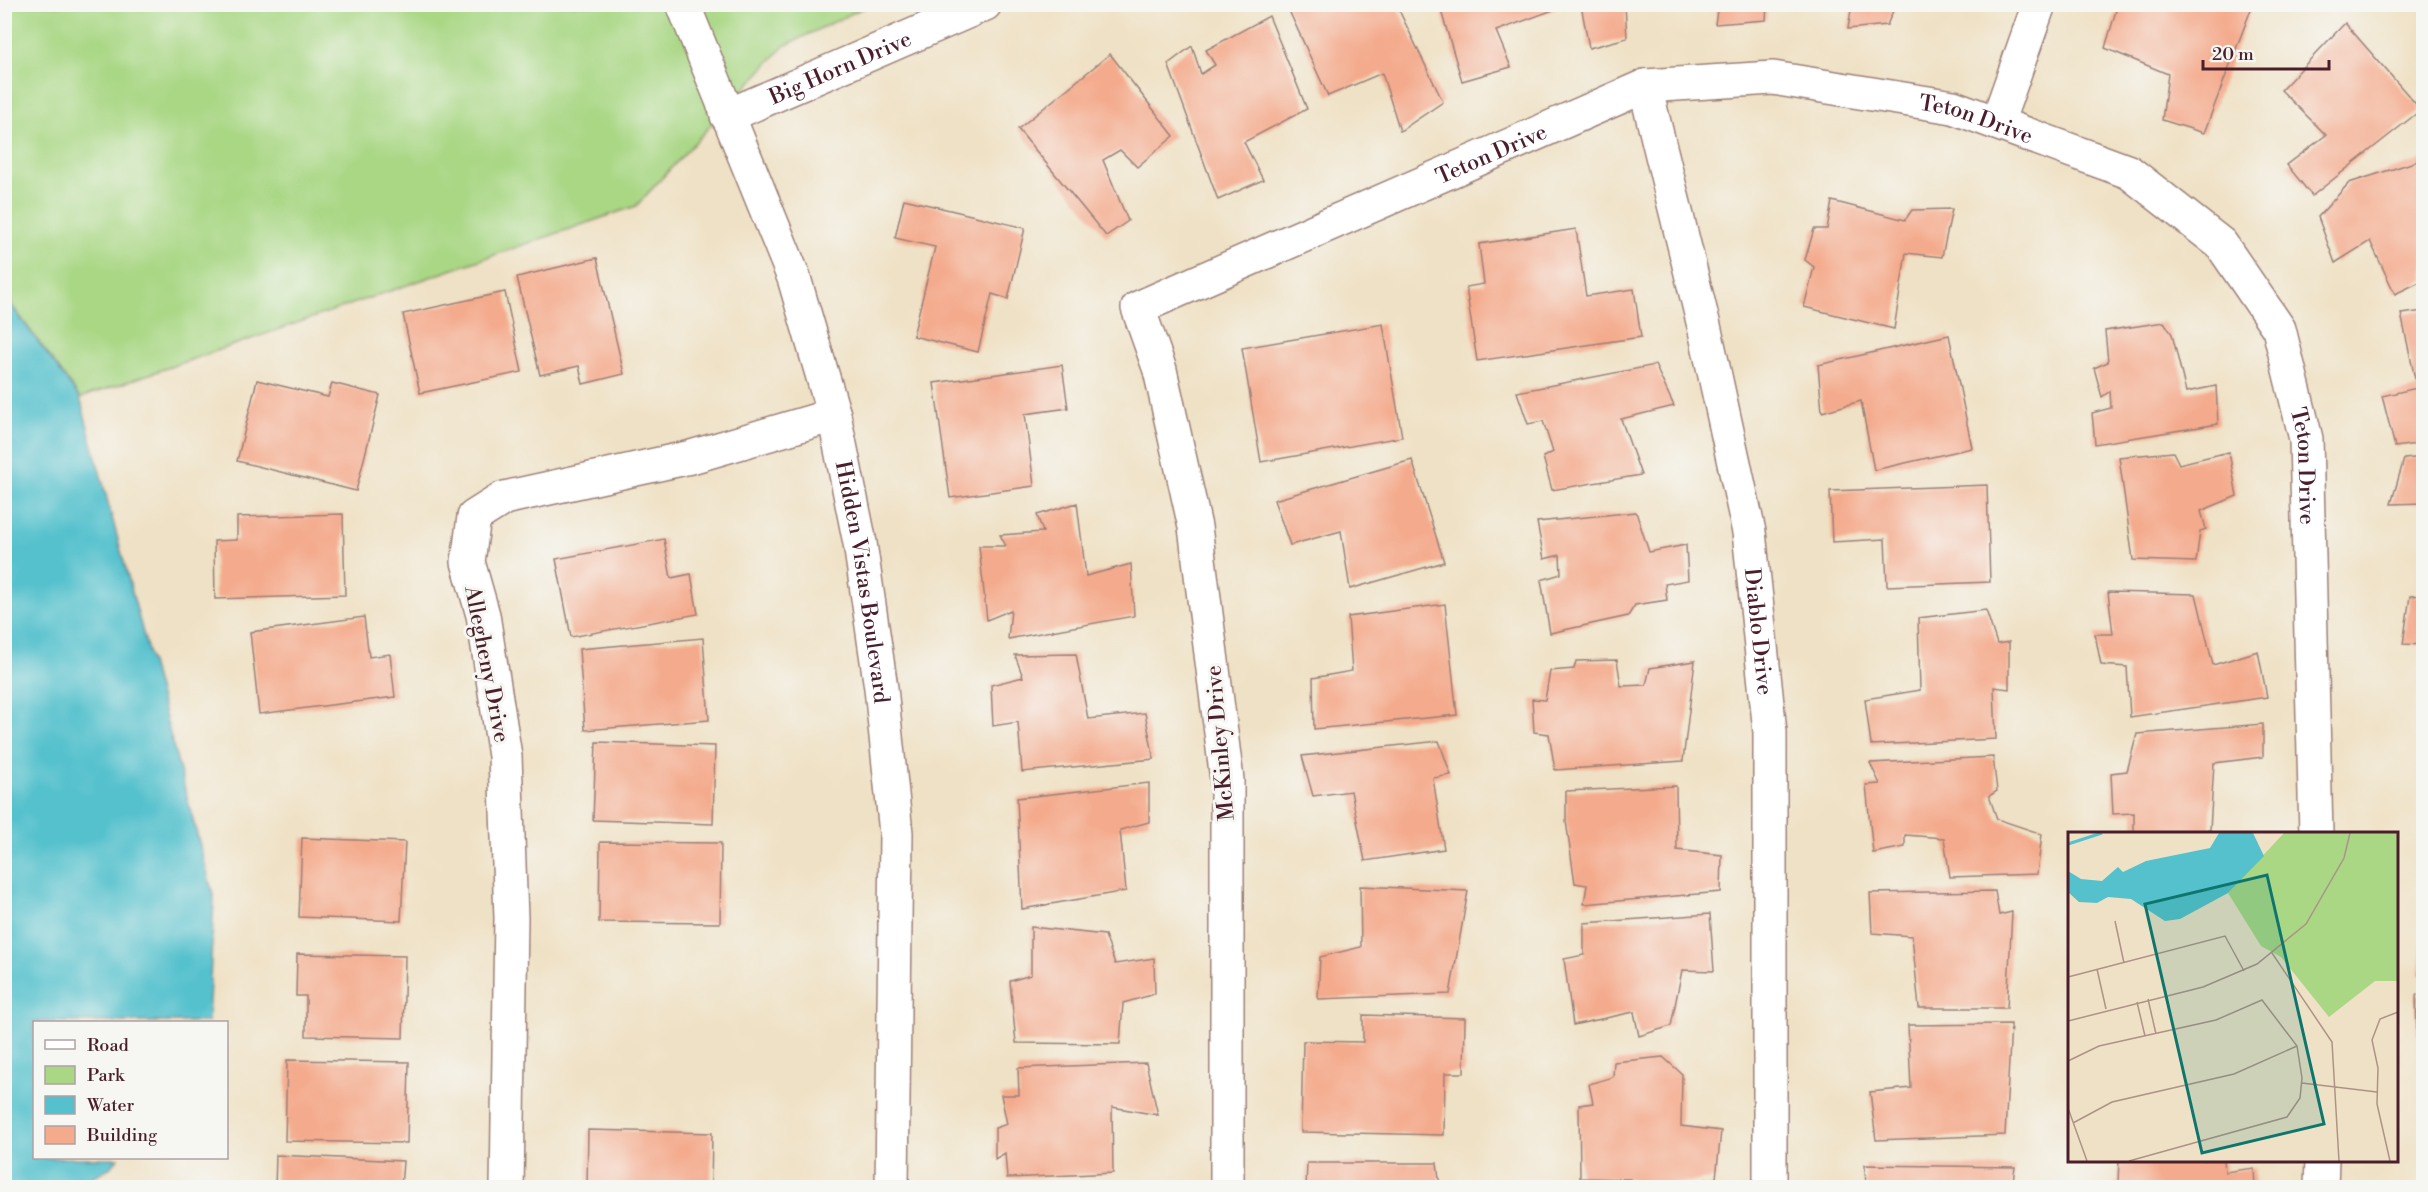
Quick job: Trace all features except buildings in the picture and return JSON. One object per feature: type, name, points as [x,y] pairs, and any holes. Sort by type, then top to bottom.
[{"type":"street","name":"Hidden Vistas Boulevard","points":[[683,4],[794,278],[834,415],[860,543],[881,688],[896,833],[892,1188]]},
{"type":"street","name":"Big Horn Drive","points":[[727,116],[985,4]]},
{"type":"street","points":[[1997,123],[2039,4]]},
{"type":"street","name":"Teton Drive","points":[[1138,308],[1646,86],[1773,78],[1953,106],[2129,172],[2221,244],[2279,329],[2306,439],[2316,832]]},
{"type":"street","name":"Diablo Drive","points":[[1646,86],[1703,320],[1749,532],[1770,732],[1770,1188]]},
{"type":"street","name":"McKinley Drive","points":[[1138,308],[1160,370],[1195,527],[1227,780],[1227,1188]]},
{"type":"street","name":"Allegheny Drive","points":[[507,1188],[511,918],[505,756],[483,615],[468,562],[474,517],[504,498],[692,457],[834,415]]},
{"type":"street","points":[[2321,1188],[2322,1162]]},
{"type":"green space","points":[[4,5],[869,5],[784,46],[636,206],[80,398],[5,296]]},
{"type":"water","points":[[4,296],[80,398],[214,898],[208,1021],[33,1021],[33,1159],[117,1159],[111,1167],[74,1187],[5,1187]]}]
